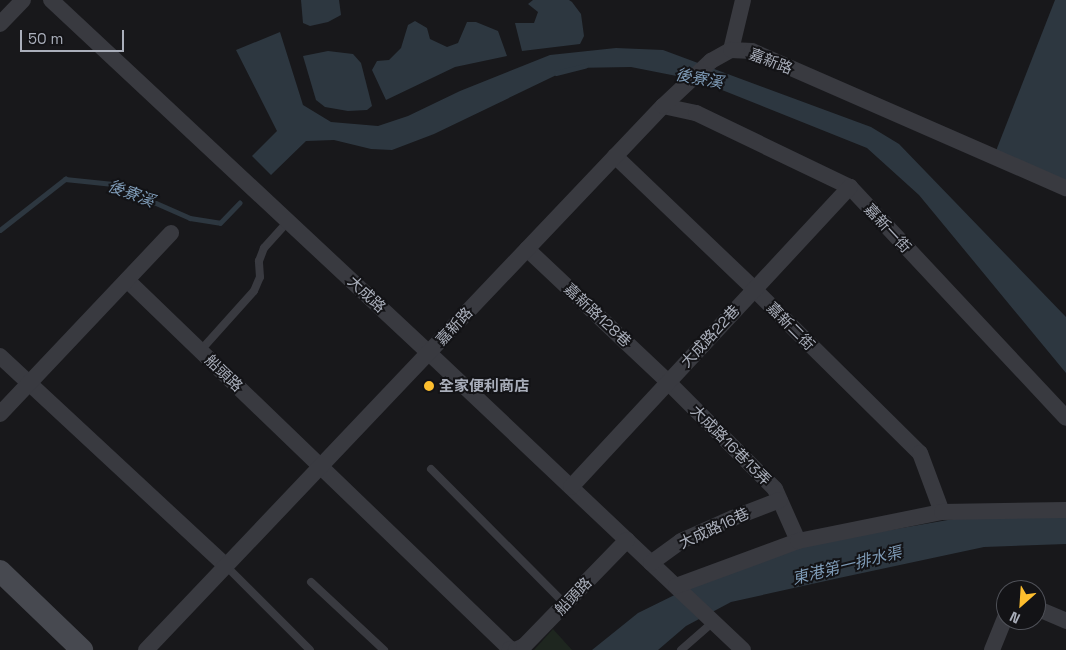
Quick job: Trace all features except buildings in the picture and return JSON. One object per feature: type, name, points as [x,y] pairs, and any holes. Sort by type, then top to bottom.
[{"type":"main road","points":[[0,571],[82,650]]},
{"type":"street","points":[[0,24],[23,0]]},
{"type":"street","name":"大成路","points":[[51,0],[430,352],[678,588]]},
{"type":"street","points":[[731,50],[743,0]]},
{"type":"street","name":"嘉新路","points":[[430,352],[668,101],[711,61],[731,50],[752,51],[1066,188]]},
{"type":"street","name":"嘉新一街","points":[[668,101],[850,187],[1066,418]]},
{"type":"street","name":"嘉新二街","points":[[615,156],[754,289],[920,453],[942,512]]},
{"type":"street","name":"大成路22巷","points":[[571,487],[850,187]]},
{"type":"street","points":[[0,414],[171,233]]},
{"type":"street","name":"嘉新路128巷","points":[[528,249],[668,382]]},
{"type":"street","name":"船頭路","points":[[127,280],[510,649],[516,650],[524,646],[627,540]]},
{"type":"street","points":[[146,650],[430,352]]},
{"type":"street","points":[[0,356],[28,385],[225,566]]},
{"type":"street","name":"大成路16巷13弄","points":[[668,382],[775,488],[798,541]]},
{"type":"street","name":"大成路16巷","points":[[651,563],[681,541],[780,500]]},
{"type":"street","points":[[744,650],[678,588],[798,541],[942,512],[1066,510]]},
{"type":"street","points":[[1046,612],[1066,621]]},
{"type":"street","points":[[992,650],[1000,630]]},
{"type":"lane","points":[[201,350],[254,291],[260,277],[259,261],[264,248],[288,221]]},
{"type":"lane","points":[[431,469],[565,604]]},
{"type":"lane","points":[[225,566],[310,650]]},
{"type":"lane","points":[[311,582],[384,650]]},
{"type":"lane","points":[[681,650],[713,622]]},
{"type":"shaded area","points":[[553,629],[572,650],[534,650]]},
{"type":"water","points":[[301,0],[339,0],[341,15],[328,22],[310,26],[303,23]]},
{"type":"water","points":[[533,0],[569,0],[572,2],[581,14],[584,36],[580,44],[522,51],[515,23],[534,23],[538,12],[528,4]]},
{"type":"water","points":[[1055,0],[1066,0],[1066,188],[994,156]]},
{"type":"water","points":[[415,21],[427,28],[430,39],[447,47],[458,43],[467,22],[476,22],[498,31],[507,56],[455,67],[386,100],[372,70],[377,61],[389,60],[401,48],[408,25]]},
{"type":"water","points":[[280,32],[303,105],[331,122],[378,126],[408,116],[460,91],[550,55],[616,48],[663,50],[871,127],[899,144],[1066,317],[1066,373],[919,195],[867,148],[697,80],[631,67],[571,68],[434,134],[392,150],[371,149],[334,140],[306,141],[271,175],[252,156],[277,131],[236,50]]},
{"type":"water","points":[[328,51],[353,54],[361,63],[372,106],[367,110],[348,111],[325,107],[316,100],[303,56]]},
{"type":"water","name":"東港第一排水渠","points":[[988,513],[1066,513],[1066,544],[984,547],[731,602],[686,626],[658,650],[592,650],[638,613],[701,582],[804,545]]},
{"type":"waterway","name":"後寮溪","points":[[556,73],[585,66]]},
{"type":"waterway","name":"後寮溪","points":[[0,230],[65,179],[113,184],[190,218],[220,223],[239,203]]},
{"type":"place","name":"全家便利商店","points":[[429,386]]}]
